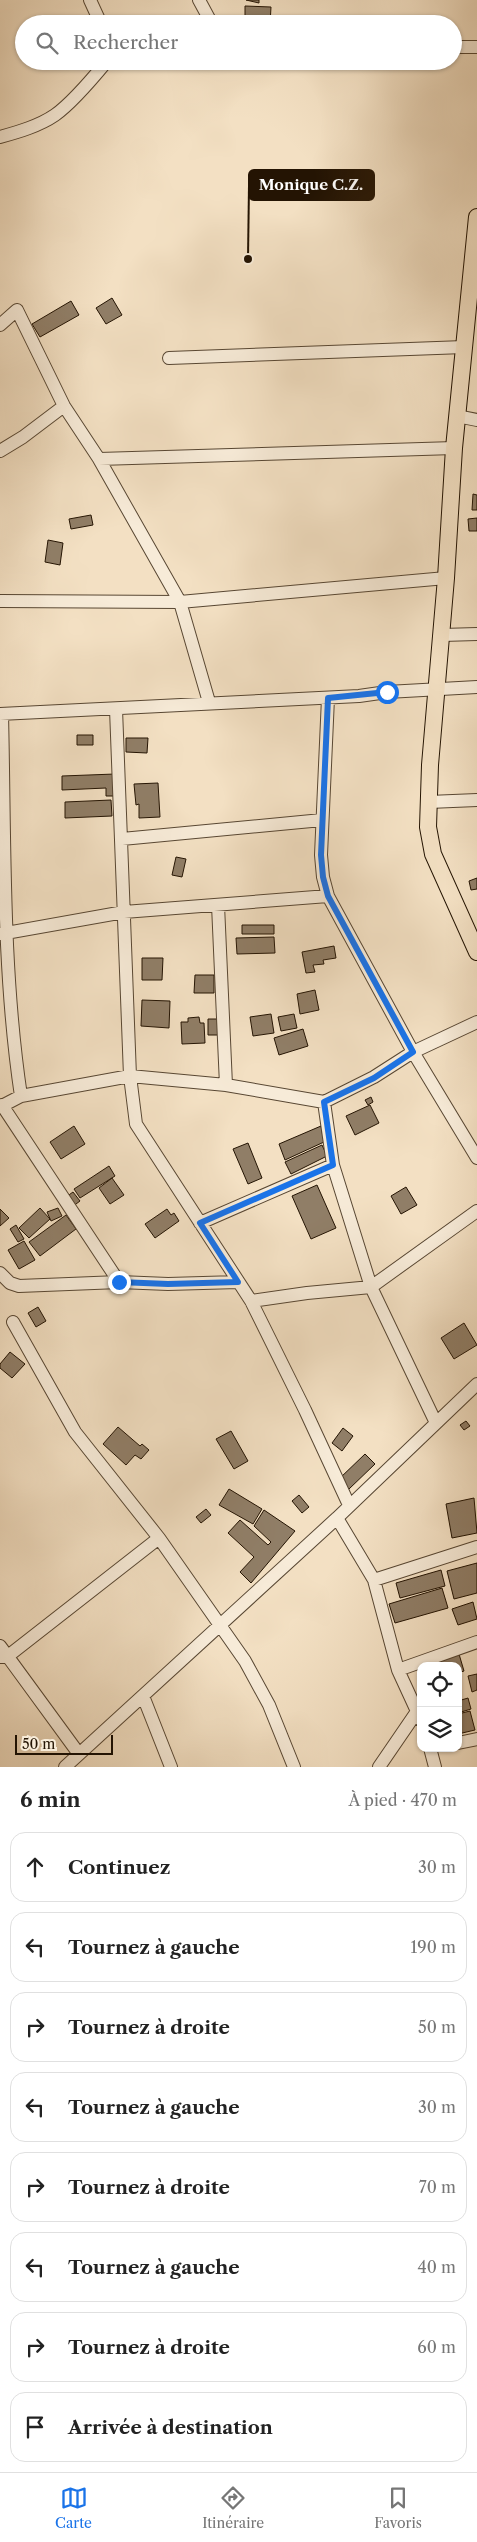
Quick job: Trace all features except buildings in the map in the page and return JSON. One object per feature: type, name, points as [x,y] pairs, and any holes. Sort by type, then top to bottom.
[{"type":"main road","points":[[477,217],[454,448],[428,826],[433,854],[473,935],[477,952]]},
{"type":"street","points":[[90,0],[97,15]]},
{"type":"street","points":[[199,0],[207,15]]},
{"type":"street","points":[[462,47],[477,47]]},
{"type":"street","points":[[0,137],[18,132],[56,114],[91,81],[100,70]]},
{"type":"street","points":[[0,325],[17,310],[64,406],[99,459],[180,602],[208,702]]},
{"type":"street","points":[[168,358],[464,347]]},
{"type":"street","points":[[0,451],[24,437],[64,406]]},
{"type":"street","points":[[457,416],[477,420]]},
{"type":"street","points":[[99,459],[454,448]]},
{"type":"street","points":[[0,601],[180,602],[446,578]]},
{"type":"street","points":[[442,635],[477,634]]},
{"type":"street","points":[[21,1096],[13,1045],[4,933],[1,714],[116,709],[208,702],[328,698],[477,687]]},
{"type":"street","points":[[328,698],[321,855],[328,896],[413,1052],[477,1158]]},
{"type":"street","points":[[116,709],[130,1076],[136,1124],[251,1301],[349,1505]]},
{"type":"street","points":[[429,802],[477,800]]},
{"type":"street","points":[[122,839],[322,820]]},
{"type":"street","points":[[4,933],[124,912],[328,896]]},
{"type":"street","points":[[218,905],[226,1085]]},
{"type":"street","points":[[119,1282],[1,1106],[21,1096],[130,1076],[226,1085],[324,1102],[374,1078],[413,1052],[477,1022]]},
{"type":"street","points":[[324,1102],[333,1165],[371,1287],[436,1423]]},
{"type":"street","points":[[200,1223],[333,1165]]},
{"type":"street","points":[[251,1301],[306,1293],[371,1287],[477,1211]]},
{"type":"street","points":[[0,1273],[10,1283],[19,1286],[119,1282],[168,1284],[238,1282]]},
{"type":"street","points":[[13,1322],[75,1432],[159,1538],[221,1624],[269,1705],[294,1767]]},
{"type":"street","points":[[65,1767],[337,1518],[477,1384]]},
{"type":"street","points":[[337,1518],[374,1580],[398,1670],[417,1711]]},
{"type":"street","points":[[79,1754],[3,1653],[159,1538]]},
{"type":"street","points":[[374,1580],[477,1547]]},
{"type":"street","points":[[398,1670],[477,1642]]},
{"type":"street","points":[[143,1696],[171,1767]]},
{"type":"street","points":[[379,1767],[417,1718]]},
{"type":"street","points":[[462,1742],[477,1739]]},
{"type":"street","points":[[431,1752],[435,1767]]},
{"type":"place","name":"Monique C.Z.","points":[[248,259]]},
{"type":"route","points":[[119,1282],[168,1284],[238,1282],[200,1223],[333,1165],[324,1102],[374,1078],[413,1052],[328,896],[323,877],[321,855],[328,698],[387,692]]}]
